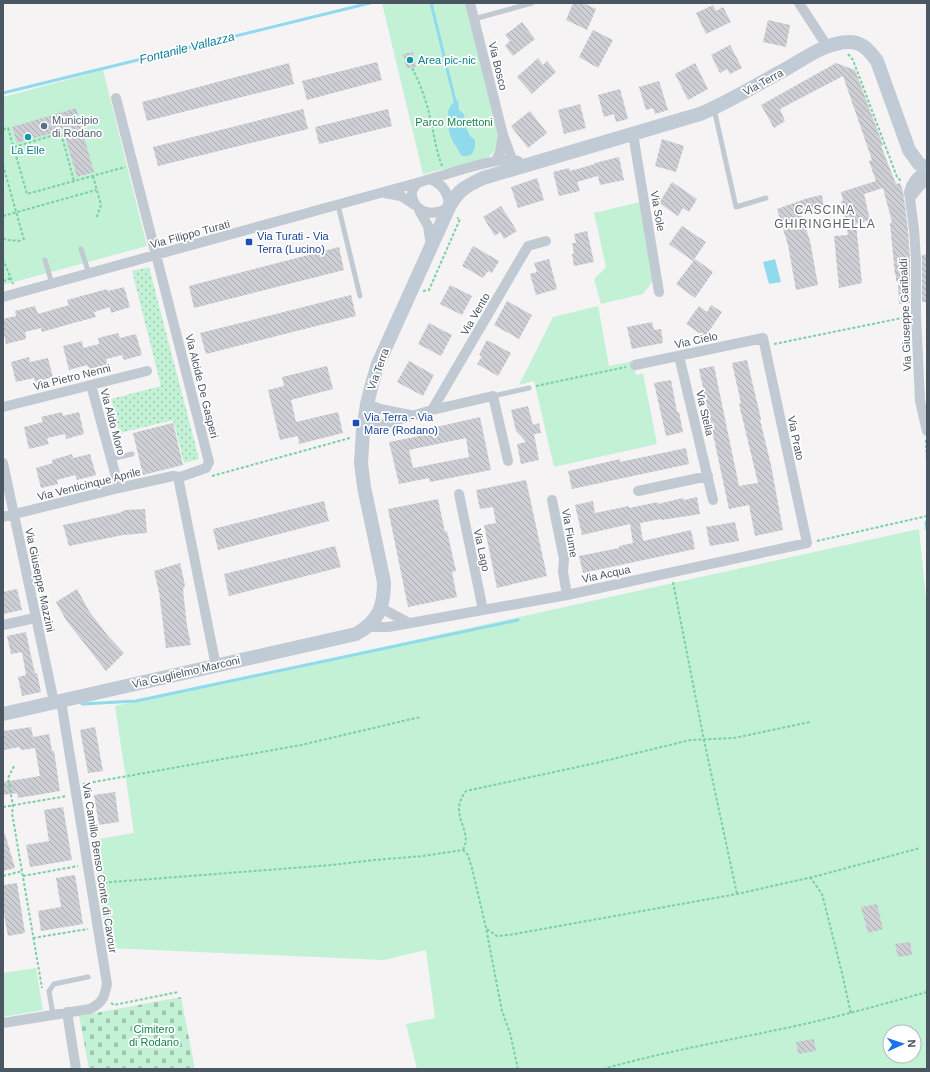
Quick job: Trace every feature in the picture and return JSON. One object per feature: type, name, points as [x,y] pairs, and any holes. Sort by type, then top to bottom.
[{"type":"street","name":"Via Bosco","points":[[470,3],[503,134],[519,162]]},
{"type":"street","points":[[799,3],[834,45],[851,42],[861,45],[869,50],[877,61],[909,150],[919,164],[927,169]]},
{"type":"street","name":"Via Terra","points":[[368,627],[375,619],[381,608],[384,596],[384,582],[364,487],[361,463],[367,404],[378,364],[431,247],[452,212],[458,193],[466,186],[519,162],[633,134],[681,120],[714,108],[834,45]]},
{"type":"street","name":"Via Alcide De Gasperi","points":[[116,98],[209,462],[206,468],[180,477]]},
{"type":"street","name":"Via Bosco","points":[[496,161],[500,152],[503,134]]},
{"type":"street","name":"Via Sole","points":[[633,134],[659,292]]},
{"type":"street","name":"Via Terra","points":[[430,179],[496,161],[519,162]]},
{"type":"street","name":"Via Giuseppe Garibaldi","points":[[927,169],[916,178],[910,189],[916,259],[916,315],[920,401],[927,431]]},
{"type":"street","points":[[417,207],[432,214],[452,212],[449,199],[444,188],[440,184],[430,179],[420,182],[414,190],[413,200],[417,207],[428,226],[431,247]]},
{"type":"street","points":[[910,199],[920,186],[927,180]]},
{"type":"street","name":"Via Filippo Turati","points":[[3,297],[420,182]]},
{"type":"street","name":"Via Filippo Turati","points":[[383,193],[401,196],[417,207]]},
{"type":"street","name":"Via Vento","points":[[432,410],[528,246],[546,241]]},
{"type":"street","name":"Via Cielo","points":[[635,365],[763,342]]},
{"type":"street","name":"Via Prato","points":[[763,342],[807,543]]},
{"type":"street","name":"Via Stella","points":[[679,356],[714,500]]},
{"type":"street","name":"Via Pietro Nenni","points":[[3,407],[148,371]]},
{"type":"street","name":"Via Aldo Moro","points":[[91,385],[118,488]]},
{"type":"street","points":[[363,434],[412,415],[493,396],[508,461]]},
{"type":"street","points":[[367,404],[380,409],[412,415]]},
{"type":"street","name":"Via Giuseppe Mazzini","points":[[3,463],[15,515],[35,618],[57,701]]},
{"type":"street","name":"Via Venticinque Aprile","points":[[3,518],[118,488],[173,476],[180,477]]},
{"type":"street","points":[[638,491],[708,476]]},
{"type":"street","points":[[180,477],[179,485],[216,666]]},
{"type":"street","name":"Via Lago","points":[[459,494],[483,610]]},
{"type":"street","name":"Via Fiume","points":[[552,500],[564,560],[563,572],[567,595]]},
{"type":"street","name":"Via Acqua","points":[[368,627],[388,627],[567,595],[807,543]]},
{"type":"street","points":[[381,608],[409,623]]},
{"type":"street","points":[[3,624],[35,618]]},
{"type":"street","name":"Via Guglielmo Marconi","points":[[3,714],[356,634],[368,627]]},
{"type":"street","name":"Via Camillo Benso Conte di Cavour","points":[[57,701],[75,790],[98,927],[107,984],[104,997]]},
{"type":"street","points":[[3,1023],[90,1009],[99,1004],[104,997]]},
{"type":"street","points":[[67,1012],[76,1069]]},
{"type":"lane","points":[[474,19],[532,3]]},
{"type":"lane","points":[[714,108],[736,207],[766,198]]},
{"type":"lane","points":[[338,205],[360,296]]},
{"type":"lane","points":[[82,249],[89,274]]},
{"type":"lane","points":[[45,260],[52,284]]},
{"type":"lane","points":[[493,396],[529,388]]},
{"type":"lane","points":[[111,459],[132,454]]},
{"type":"lane","points":[[53,1015],[49,991],[54,984],[88,977]]},
{"type":"path","points":[[834,45],[852,60],[897,176],[903,184],[910,199]]},
{"type":"path","points":[[412,68],[418,80],[430,118],[436,148],[444,175]]},
{"type":"path","points":[[3,129],[8,128],[27,194],[134,165]]},
{"type":"path","points":[[14,147],[61,133],[74,181]]},
{"type":"path","points":[[3,165],[24,240]]},
{"type":"path","points":[[93,176],[101,205],[96,218]]},
{"type":"path","points":[[3,216],[96,190]]},
{"type":"path","points":[[419,292],[429,290],[460,219],[452,212]]},
{"type":"path","points":[[3,238],[21,241]]},
{"type":"path","points":[[3,259],[14,286]]},
{"type":"path","points":[[3,281],[11,278]]},
{"type":"path","points":[[763,342],[916,315]]},
{"type":"path","points":[[529,388],[635,365]]},
{"type":"path","points":[[211,476],[363,434]]},
{"type":"path","points":[[927,437],[927,463]]},
{"type":"path","points":[[807,543],[927,516]]},
{"type":"path","points":[[671,573],[704,740],[737,894]]},
{"type":"path","points":[[3,807],[13,806],[75,790],[301,745],[420,717]]},
{"type":"path","points":[[463,850],[466,844],[466,838],[459,815],[459,804],[460,798],[466,791],[596,763],[690,740],[734,738],[810,722]]},
{"type":"path","points":[[14,766],[8,778],[13,806],[12,813],[43,992]]},
{"type":"path","points":[[486,928],[497,936],[509,935],[737,894],[810,877],[920,848]]},
{"type":"path","points":[[90,884],[332,865],[423,856],[463,850]]},
{"type":"path","points":[[463,850],[468,855],[470,861],[486,928],[502,1011],[510,1033],[518,1069]]},
{"type":"path","points":[[23,876],[87,865]]},
{"type":"path","points":[[3,876],[22,871]]},
{"type":"path","points":[[810,877],[822,894],[851,1014]]},
{"type":"path","points":[[33,938],[98,927]]},
{"type":"path","points":[[104,997],[114,1004],[178,992]]},
{"type":"path","points":[[603,1069],[626,1062],[722,1040],[788,1028],[851,1014],[927,992]]},
{"type":"green space","name":"Parco Morettoni","points":[[382,3],[467,3],[500,135],[496,149],[487,159],[423,174]]},
{"type":"green space","points":[[103,70],[147,246],[3,285],[3,97]]},
{"type":"green space","points":[[640,202],[653,281],[643,294],[601,304],[594,279],[606,267],[594,213]]},
{"type":"green space","points":[[149,267],[199,459],[184,463],[173,420],[120,433],[111,399],[161,386],[132,271]]},
{"type":"green space","points":[[598,306],[609,366],[634,361],[636,375],[643,373],[657,444],[554,467],[534,381],[519,385],[553,317]]},
{"type":"green space","points":[[919,529],[927,608],[927,1069],[417,1069],[406,1024],[435,1018],[426,950],[384,960],[107,948],[93,840],[134,833],[115,706]]},
{"type":"green space","points":[[36,968],[43,1010],[3,1017],[3,973]]},
{"type":"green space","name":"Cimitero di Rodano","points":[[181,997],[195,1069],[89,1069],[79,1016]]},
{"type":"water","points":[[458,100],[459,110],[464,114],[466,127],[470,136],[475,140],[475,147],[472,154],[468,156],[462,156],[453,142],[449,132],[448,111],[451,105]]},
{"type":"water","points":[[775,259],[781,282],[769,284],[763,262]]},
{"type":"building","points":[[573,3],[583,3],[596,9],[587,30],[566,20]]},
{"type":"building","points":[[713,5],[716,11],[723,7],[731,22],[706,34],[696,13]]},
{"type":"building","points":[[768,20],[790,25],[786,47],[763,42]]},
{"type":"building","points":[[522,22],[535,39],[513,56],[505,46],[510,41],[505,35]]},
{"type":"building","points":[[593,30],[613,40],[598,68],[579,57]]},
{"type":"building","points":[[730,45],[742,68],[730,74],[727,69],[720,73],[711,55]]},
{"type":"building","name":"Area pic-nic","points":[[413,52],[416,67],[407,68],[403,54]]},
{"type":"building","points":[[538,58],[543,65],[547,61],[556,72],[532,94],[517,77]]},
{"type":"building","points":[[377,62],[382,80],[307,100],[302,81]]},
{"type":"building","points":[[289,63],[294,84],[147,121],[142,102]]},
{"type":"building","points":[[695,63],[708,89],[688,100],[675,74]]},
{"type":"building","points":[[836,63],[855,70],[883,145],[881,146],[896,184],[900,183],[903,191],[910,259],[910,303],[899,304],[898,282],[896,281],[895,275],[890,223],[892,222],[883,188],[864,194],[870,220],[856,224],[862,283],[839,288],[834,236],[848,235],[841,201],[843,201],[841,192],[876,181],[869,161],[872,160],[843,76],[780,109],[785,121],[774,128],[761,105]]},
{"type":"building","points":[[659,81],[668,110],[655,114],[653,108],[646,110],[639,87]]},
{"type":"building","points":[[620,89],[628,119],[616,122],[614,114],[604,117],[598,95]]},
{"type":"building","points":[[580,104],[586,128],[564,134],[558,110]]},
{"type":"building","name":"La Elle","points":[[76,108],[94,172],[77,177],[63,130],[17,143],[12,127]]},
{"type":"building","points":[[303,109],[308,129],[158,166],[153,147]]},
{"type":"building","points":[[388,109],[392,126],[319,144],[315,127]]},
{"type":"building","points":[[530,111],[547,133],[528,148],[511,126]]},
{"type":"building","points":[[662,139],[684,146],[676,172],[655,166]]},
{"type":"building","points":[[619,157],[624,180],[600,185],[598,176],[577,182],[580,191],[559,196],[553,172],[569,168],[570,171]]},
{"type":"building","points":[[537,178],[544,200],[518,208],[511,187]]},
{"type":"building","points":[[672,182],[697,199],[689,212],[683,208],[678,216],[659,203]]},
{"type":"building","points":[[822,195],[824,210],[801,214],[810,241],[818,285],[796,290],[788,245],[777,209],[808,198]]},
{"type":"building","points":[[501,206],[517,231],[504,239],[500,232],[495,236],[483,217]]},
{"type":"building","points":[[682,226],[706,242],[693,261],[669,244]]},
{"type":"building","points":[[587,231],[594,262],[574,266],[572,243],[576,243],[574,234]]},
{"type":"building","points":[[473,246],[499,261],[492,273],[488,271],[483,278],[462,266]]},
{"type":"building","points":[[339,247],[344,270],[194,308],[189,286]]},
{"type":"building","points":[[927,254],[927,302],[922,302],[922,255]]},
{"type":"building","points":[[549,259],[557,289],[536,295],[530,274],[537,272],[534,263]]},
{"type":"building","points":[[695,259],[713,272],[695,298],[676,284]]},
{"type":"building","points":[[450,285],[472,296],[462,315],[440,304]]},
{"type":"building","points":[[124,287],[130,307],[111,313],[110,307],[94,312],[96,317],[42,332],[41,328],[25,332],[26,339],[6,344],[3,319],[16,316],[15,311],[35,306],[38,314],[69,305],[67,300],[107,289],[108,291]]},
{"type":"building","points":[[351,295],[356,316],[206,354],[200,333]]},
{"type":"building","points":[[507,301],[532,315],[519,339],[494,325]]},
{"type":"building","points":[[711,305],[722,312],[705,337],[686,324],[699,306],[707,312]]},
{"type":"building","points":[[652,322],[654,330],[661,329],[663,343],[632,349],[627,327]]},
{"type":"building","points":[[429,323],[452,335],[441,356],[418,344]]},
{"type":"building","points":[[118,333],[120,338],[136,334],[142,355],[124,360],[122,355],[106,359],[108,365],[89,370],[87,365],[69,370],[63,346],[82,341],[83,348],[99,344],[98,338]]},
{"type":"building","points":[[487,340],[511,353],[498,376],[477,364],[482,356],[479,355]]},
{"type":"building","points":[[29,357],[30,362],[48,358],[53,377],[35,382],[34,378],[16,382],[11,362]]},
{"type":"building","points":[[747,360],[771,465],[783,530],[755,536],[749,505],[729,509],[699,369],[714,366],[739,486],[758,483],[739,404],[741,403],[732,363]]},
{"type":"building","points":[[409,361],[434,375],[423,396],[397,382]]},
{"type":"building","points":[[327,366],[333,389],[291,400],[296,422],[338,412],[343,433],[299,444],[298,436],[280,440],[268,390],[284,386],[282,377]]},
{"type":"building","points":[[671,380],[677,412],[679,412],[683,432],[666,436],[654,383]]},
{"type":"building","points":[[528,406],[533,425],[539,423],[541,433],[534,434],[539,460],[521,464],[517,444],[526,442],[516,431],[511,410]]},
{"type":"building","points":[[62,412],[63,416],[79,412],[84,434],[66,439],[65,434],[47,438],[49,444],[29,449],[24,427],[43,422],[41,417]]},
{"type":"building","points":[[480,417],[491,470],[430,482],[429,478],[399,484],[389,442],[420,436],[419,431]],"holes":[[[466,438],[469,457],[413,468],[409,450]]]},
{"type":"building","points":[[173,423],[183,465],[143,475],[133,433]]},
{"type":"building","points":[[686,448],[689,464],[572,489],[568,471],[620,459],[620,462]]},
{"type":"building","points":[[72,454],[73,458],[90,454],[96,475],[77,480],[75,475],[57,480],[58,484],[41,488],[36,468],[53,463],[52,460]]},
{"type":"building","points":[[526,480],[547,576],[497,588],[484,525],[496,523],[493,507],[480,509],[476,490]]},
{"type":"building","points":[[697,497],[700,514],[640,523],[643,541],[691,530],[695,549],[583,573],[579,556],[619,548],[619,546],[633,543],[630,524],[582,535],[575,505],[593,501],[595,513],[629,506],[629,508],[658,502],[658,504],[683,498],[684,500]]},
{"type":"building","points":[[438,499],[445,532],[447,531],[456,571],[452,572],[457,597],[408,607],[388,509]]},
{"type":"building","points":[[324,501],[329,521],[218,550],[213,529]]},
{"type":"building","points":[[145,509],[147,533],[123,535],[69,546],[63,525],[119,513],[125,510]]},
{"type":"building","points":[[735,522],[739,541],[710,546],[706,527]]},
{"type":"building","points":[[335,546],[341,567],[229,596],[224,574]]},
{"type":"building","points":[[180,563],[185,585],[183,590],[187,626],[191,645],[166,648],[159,592],[154,571]]},
{"type":"building","points":[[17,589],[22,610],[3,614],[3,592]]},
{"type":"building","points":[[77,589],[89,611],[108,636],[124,653],[106,671],[66,620],[56,602]]},
{"type":"building","points":[[26,632],[35,673],[37,673],[41,692],[22,696],[18,677],[26,675],[22,652],[11,654],[7,636]]},
{"type":"building","points":[[31,727],[33,737],[49,734],[52,751],[54,751],[60,791],[18,798],[17,793],[3,795],[3,782],[40,776],[35,748],[21,750],[20,747],[3,750],[3,731]]},
{"type":"building","points":[[95,727],[103,771],[88,773],[80,730]]},
{"type":"building","points":[[115,792],[119,822],[99,825],[94,795]]},
{"type":"building","points":[[63,807],[72,860],[30,867],[26,845],[49,841],[44,810]]},
{"type":"building","points":[[3,834],[5,834],[15,868],[3,871]]},
{"type":"building","points":[[75,875],[83,924],[41,931],[38,911],[61,907],[56,878]]},
{"type":"building","points":[[17,883],[25,933],[8,936],[3,909],[3,885]]},
{"type":"building","points":[[877,904],[883,929],[868,933],[861,907]]},
{"type":"building","points":[[910,942],[912,955],[898,957],[895,944]]},
{"type":"building","points":[[814,1039],[816,1051],[798,1054],[796,1042]]},
{"type":"waterway","name":"Fontanile Vallazza","points":[[3,93],[370,3]]},
{"type":"waterway","name":"Fontanile Vallazza","points":[[431,3],[456,105]]},
{"type":"waterway","points":[[926,522],[927,530]]},
{"type":"waterway","points":[[82,704],[136,701],[518,620]]},
{"type":"place","name":"Area pic-nic","points":[[410,60]]},
{"type":"place","name":"Municipio di Rodano","points":[[44,126]]},
{"type":"place","name":"La Elle","points":[[28,137]]},
{"type":"place","name":"Via Turati - Via Terra (Lucino)","points":[[249,242]]},
{"type":"place","name":"Via Terra - Via Mare (Rodano)","points":[[356,423]]},
{"type":"district","name":"CASCINA GHIRINGHELLA","points":[[825,217]]}]
